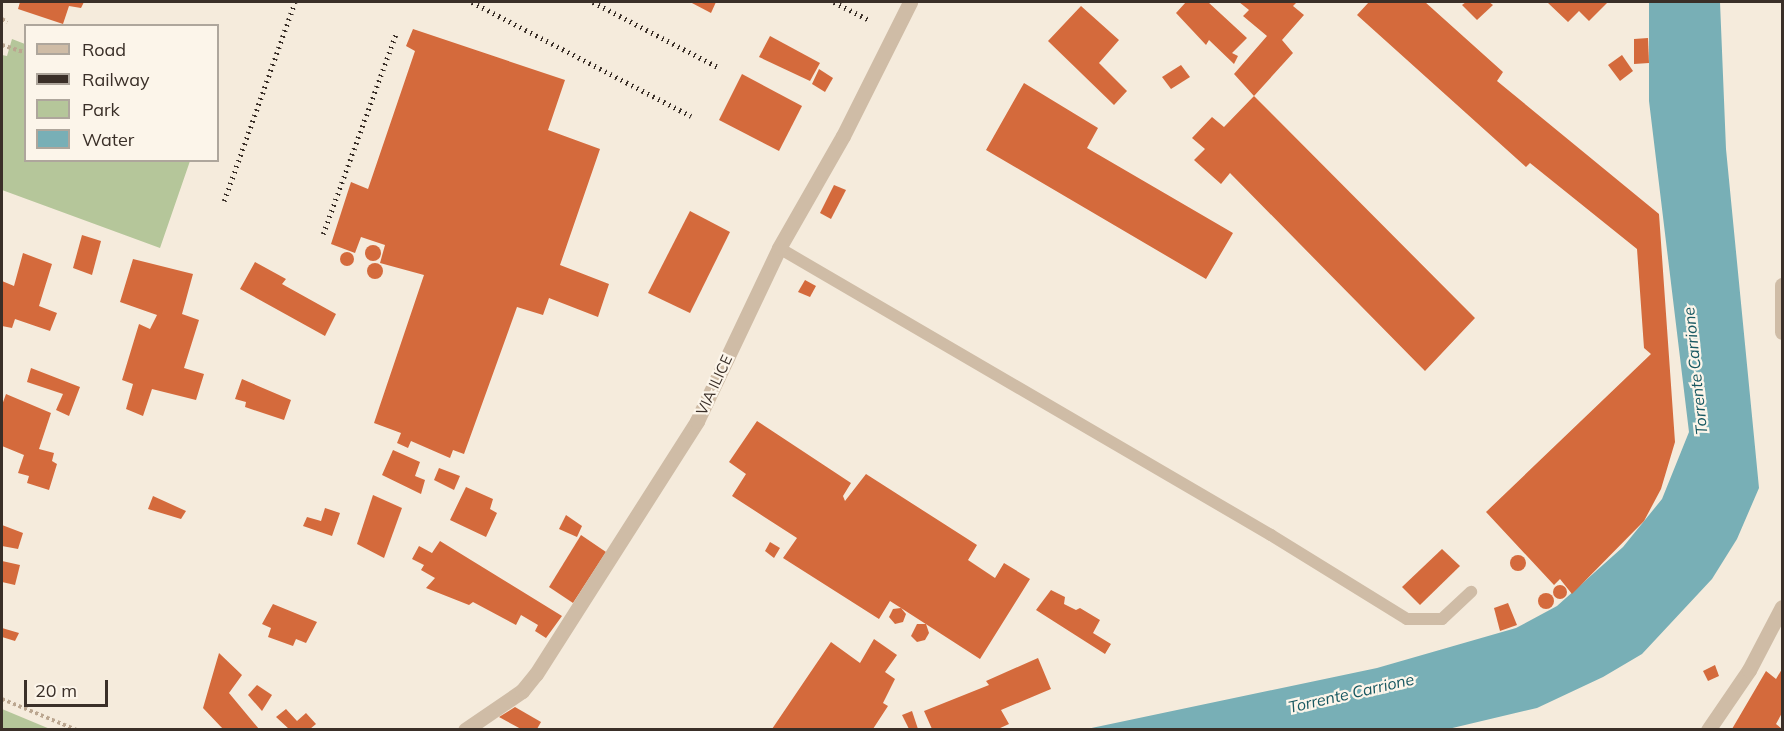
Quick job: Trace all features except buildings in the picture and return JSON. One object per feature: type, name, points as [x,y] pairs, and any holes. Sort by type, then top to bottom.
[{"type":"street","name":"VIA ILICE","points":[[465,729],[522,691],[560,641],[697,421],[779,248],[843,136],[910,2]]},
{"type":"street","points":[[1782,285],[1782,332]]},
{"type":"street","points":[[1708,729],[1749,670],[1782,607]]},
{"type":"lane","points":[[779,248],[1271,535],[1407,619],[1442,619],[1471,592]]},
{"type":"path","points":[[2,20],[7,22]]},
{"type":"path","points":[[2,45],[24,52]]},
{"type":"path","points":[[2,699],[76,729]]},
{"type":"green space","points":[[12,39],[24,44],[24,162],[190,162],[160,248],[2,190],[2,55],[7,56]]},
{"type":"green space","points":[[2,709],[50,729],[2,729]]},
{"type":"water","name":"Torrente Carrione","points":[[1649,2],[1720,2],[1726,149],[1759,488],[1737,539],[1712,579],[1642,654],[1603,677],[1537,708],[1444,730],[1082,730],[1377,668],[1516,628],[1557,606],[1623,547],[1662,499],[1689,432],[1649,101]]},
{"type":"railway","points":[[224,201],[295,2]]},
{"type":"railway","points":[[472,2],[691,116]]},
{"type":"railway","points":[[593,2],[720,68]]},
{"type":"railway","points":[[834,2],[869,20]]},
{"type":"railway","points":[[323,234],[396,33]]}]
